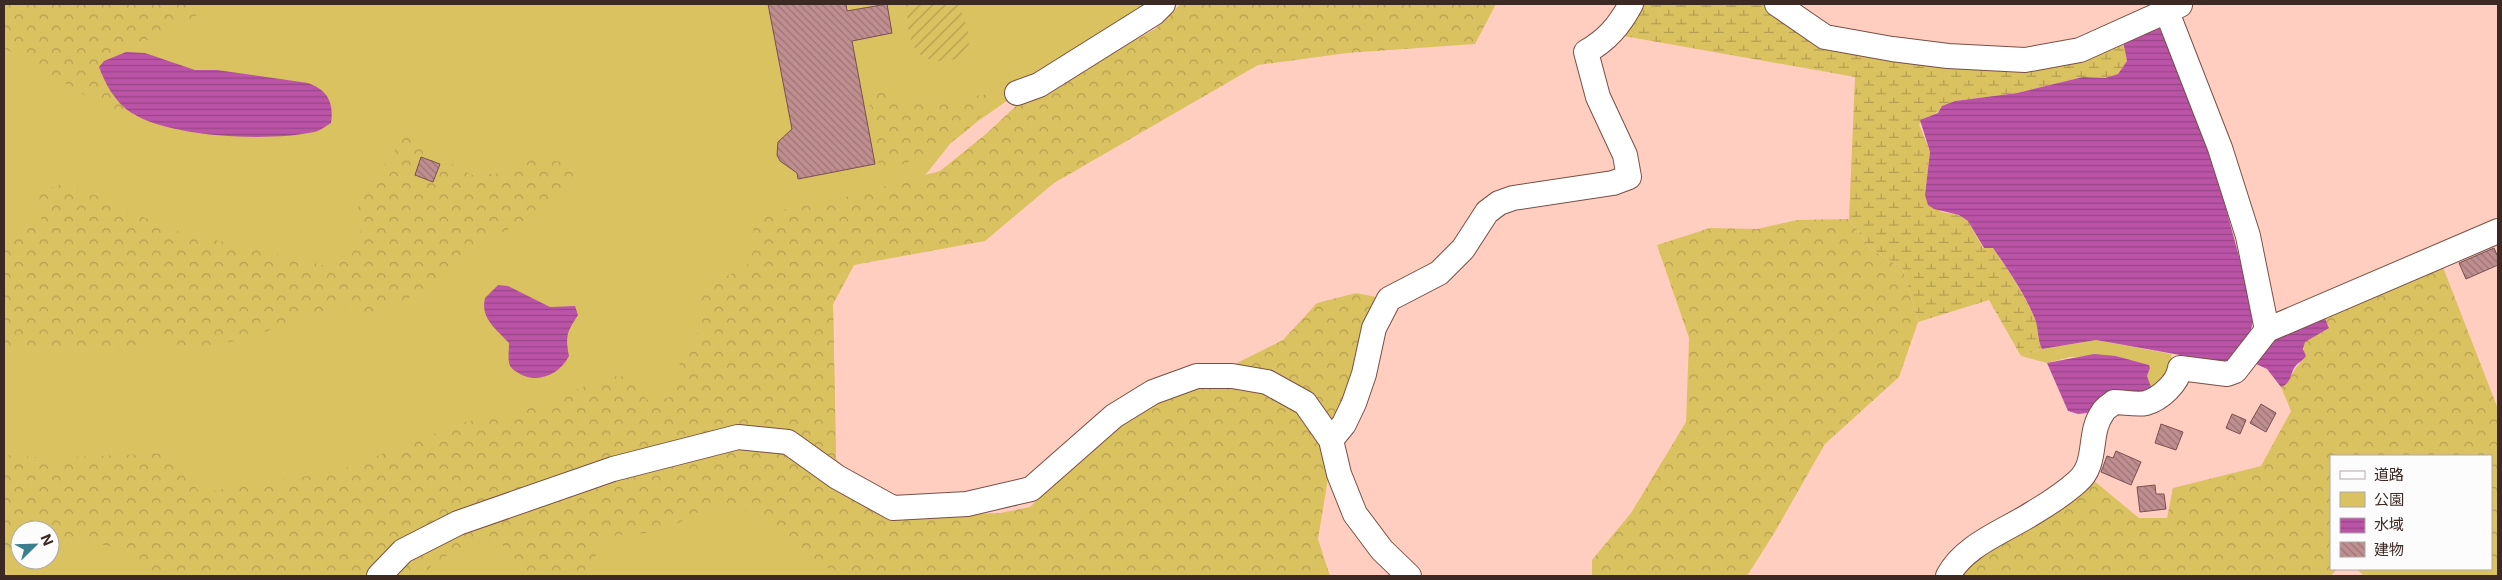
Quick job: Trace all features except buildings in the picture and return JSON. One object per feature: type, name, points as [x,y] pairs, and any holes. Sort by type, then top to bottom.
[{"type":"street","points":[[1018,93],[1039,84],[1154,13],[1163,4]]},
{"type":"street","points":[[1331,440],[1344,424],[1354,403],[1364,374],[1374,328],[1382,308],[1389,299],[1402,291],[1439,273],[1463,249],[1486,212],[1514,198],[1613,183],[1629,177],[1625,155],[1598,97],[1586,52],[1601,43],[1614,31],[1631,4]]},
{"type":"street","points":[[1776,4],[1824,37],[1892,49],[1948,56],[2025,60],[2080,50],[2174,8],[2248,236],[2267,330]]},
{"type":"street","points":[[1948,576],[1956,564],[1968,553],[2034,513],[2079,481],[2088,469],[2094,447],[2096,424],[2103,412],[2114,402],[2145,403],[2160,396],[2179,376],[2180,368],[2227,374],[2235,371],[2267,330],[2498,231]]},
{"type":"street","points":[[379,576],[403,551],[458,523],[613,469],[738,437],[788,442],[837,478],[893,508],[967,504],[1031,489],[1114,416],[1153,392],[1197,376],[1232,376],[1267,382],[1306,403],[1331,440],[1339,474],[1355,514],[1382,550],[1409,576]]},
{"type":"green space","points":[[4,4],[1147,4],[978,121],[950,144],[854,265],[833,304],[836,459],[887,518],[933,576],[4,576]]},
{"type":"green space","points":[[4,4],[188,4],[204,12],[104,61],[99,67],[106,85],[126,108],[122,117],[4,48]]},
{"type":"green space","points":[[906,4],[959,4],[969,37],[967,49],[963,54],[957,58],[942,61],[934,61],[921,55],[913,45]]},
{"type":"green space","points":[[1181,4],[1496,4],[1475,44],[1347,53],[1258,65],[1054,183],[985,241],[854,265],[833,304],[836,459],[887,518],[1000,513],[1030,507],[1117,423],[1283,340],[1317,303],[1356,293],[1381,298],[1337,424],[1318,539],[1330,576],[839,576],[737,504],[708,507],[662,532],[610,536],[596,553],[594,576],[522,576],[499,539],[463,547],[431,564],[431,576],[148,576],[119,548],[66,538],[60,541],[60,520],[10,520],[10,556],[4,556],[4,455],[50,458],[168,453],[200,493],[338,471],[465,422],[531,408],[610,376],[631,377],[642,395],[651,403],[670,397],[682,356],[699,331],[700,288],[747,267],[756,214],[827,202],[940,171],[986,134],[1020,102],[1155,29]]},
{"type":"green space","points":[[1635,4],[1769,4],[1821,41],[1994,66],[2123,41],[2127,61],[2118,74],[2105,78],[2083,77],[2017,93],[1955,101],[1919,124],[1930,152],[1925,195],[1941,212],[1959,215],[1968,221],[1983,248],[1993,248],[2031,310],[2037,323],[2042,349],[2021,356],[1989,300],[1918,322],[1903,269],[1870,248],[1849,219],[1855,77],[1618,35]]},
{"type":"green space","points":[[881,87],[892,100],[905,103],[993,94],[994,98],[971,126],[958,137],[929,153],[880,173],[867,89]]},
{"type":"green space","points":[[406,134],[474,176],[511,172],[538,156],[574,166],[572,191],[546,204],[516,226],[469,247],[419,293],[388,308],[373,321],[341,305],[296,319],[249,339],[199,347],[171,344],[158,331],[124,352],[4,352],[4,235],[42,224],[37,193],[66,182],[172,230],[335,268],[360,233],[358,203]]},
{"type":"green space","points":[[1849,219],[1870,248],[1903,269],[1918,322],[1899,377],[1825,444],[1773,535],[1747,576],[1592,576],[1592,560],[1631,513],[1686,422],[1689,338],[1657,245],[1710,228],[1757,229],[1797,220]]},
{"type":"green space","points":[[2441,262],[2498,409],[2498,576],[2364,576],[2358,570],[2492,570],[2492,455],[2330,455],[2330,570],[2336,570],[2331,576],[1953,576],[2087,475],[2139,518],[2167,518],[2173,488],[2261,466],[2291,411],[2281,387],[2304,359],[2304,342],[2329,327],[2322,313]]},
{"type":"green space","points":[[2096,340],[2171,354],[2172,366],[2153,392],[2147,376],[2150,368],[2149,365],[2116,356],[2070,357],[2047,363],[2021,356],[2042,349]]},
{"type":"water","points":[[2159,27],[2208,142],[2244,275],[2253,321],[2251,330],[2233,360],[2225,363],[2096,340],[2042,349],[2031,310],[1993,248],[1984,248],[1968,221],[1959,215],[1934,209],[1928,205],[1925,195],[1930,152],[1920,120],[1938,113],[1942,106],[1955,101],[2017,93],[2083,77],[2105,78],[2118,74],[2127,61],[2123,41]]},
{"type":"water","points":[[126,52],[145,53],[195,70],[217,70],[308,83],[320,89],[328,98],[332,116],[331,123],[321,130],[314,132],[271,137],[244,137],[189,132],[143,119],[126,109],[117,100],[99,67],[104,61]]},
{"type":"water","points":[[498,285],[508,286],[550,307],[575,306],[578,315],[568,334],[569,356],[560,368],[548,376],[527,377],[510,366],[509,343],[490,323],[485,312],[485,298]]},
{"type":"water","points":[[2324,316],[2329,328],[2305,342],[2303,349],[2306,356],[2295,366],[2288,381],[2281,387],[2267,369],[2252,362],[2274,337]]},
{"type":"water","points":[[2094,354],[2116,356],[2149,365],[2150,368],[2147,376],[2153,392],[2096,402],[2087,413],[2078,414],[2068,411],[2047,363]]}]
